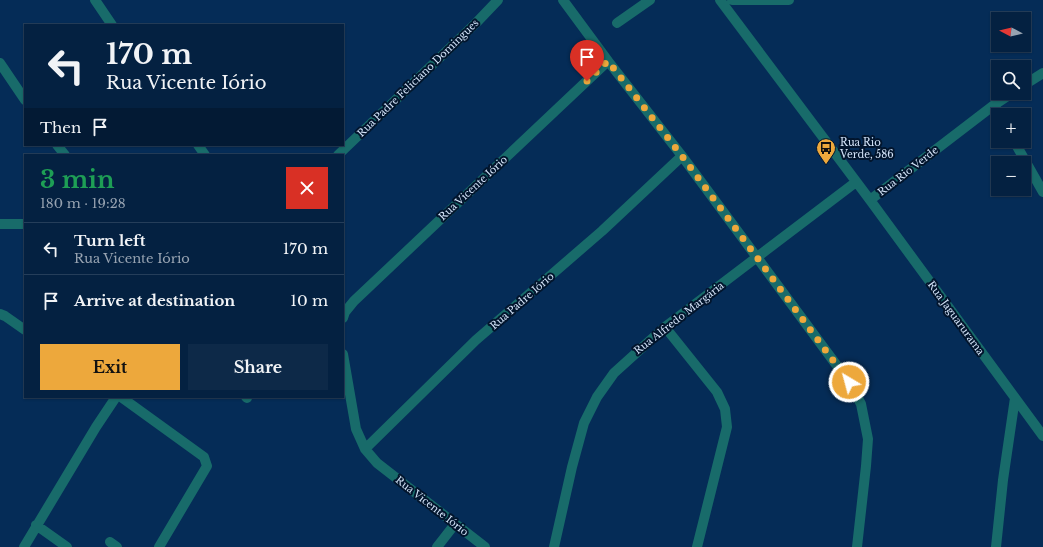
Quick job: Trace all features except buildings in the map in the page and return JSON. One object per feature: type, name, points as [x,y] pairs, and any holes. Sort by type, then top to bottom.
[{"type":"street","points":[[95,0],[111,24]]},
{"type":"street","name":"Rua Padre Feliciano Domingues","points":[[339,154],[498,0]]},
{"type":"street","points":[[563,0],[608,61],[682,156],[849,382],[861,404],[868,439],[866,473],[857,547]]},
{"type":"street","points":[[617,23],[650,0]]},
{"type":"street","name":"Rua Rio Verde","points":[[720,0],[870,200],[1002,100]]},
{"type":"street","points":[[732,0],[790,0]]},
{"type":"street","name":"Rua Vicente Iório","points":[[344,315],[354,301],[608,61]]},
{"type":"street","points":[[0,63],[24,99]]},
{"type":"street","points":[[1031,81],[1043,73]]},
{"type":"street","points":[[1018,148],[1043,192]]},
{"type":"street","name":"Rua Padre Iório","points":[[365,449],[476,340],[602,231],[682,156]]},
{"type":"street","name":"Rua Alfredo Margária","points":[[554,547],[572,467],[584,423],[597,397],[614,373],[665,327],[757,259],[856,182]]},
{"type":"street","name":"Rua Jaguarurama","points":[[870,200],[1043,436]]},
{"type":"street","points":[[0,224],[24,224]]},
{"type":"street","points":[[0,314],[24,329]]},
{"type":"street","points":[[665,327],[717,392],[725,409],[727,427],[697,547]]},
{"type":"street","name":"Rua Vicente Iório","points":[[344,360],[356,429],[365,449],[377,463],[485,547]]},
{"type":"street","points":[[24,547],[36,525],[115,398]]},
{"type":"street","points":[[122,398],[204,457],[207,466],[159,547]]},
{"type":"street","points":[[996,547],[1003,480],[1015,398]]},
{"type":"street","points":[[437,547],[455,524]]},
{"type":"street","points":[[36,525],[67,547]]},
{"type":"place","name":"Rua Rio Verde, 586","points":[[826,165]]},
{"type":"route","points":[[587,81],[608,61],[682,156],[849,382]]}]
